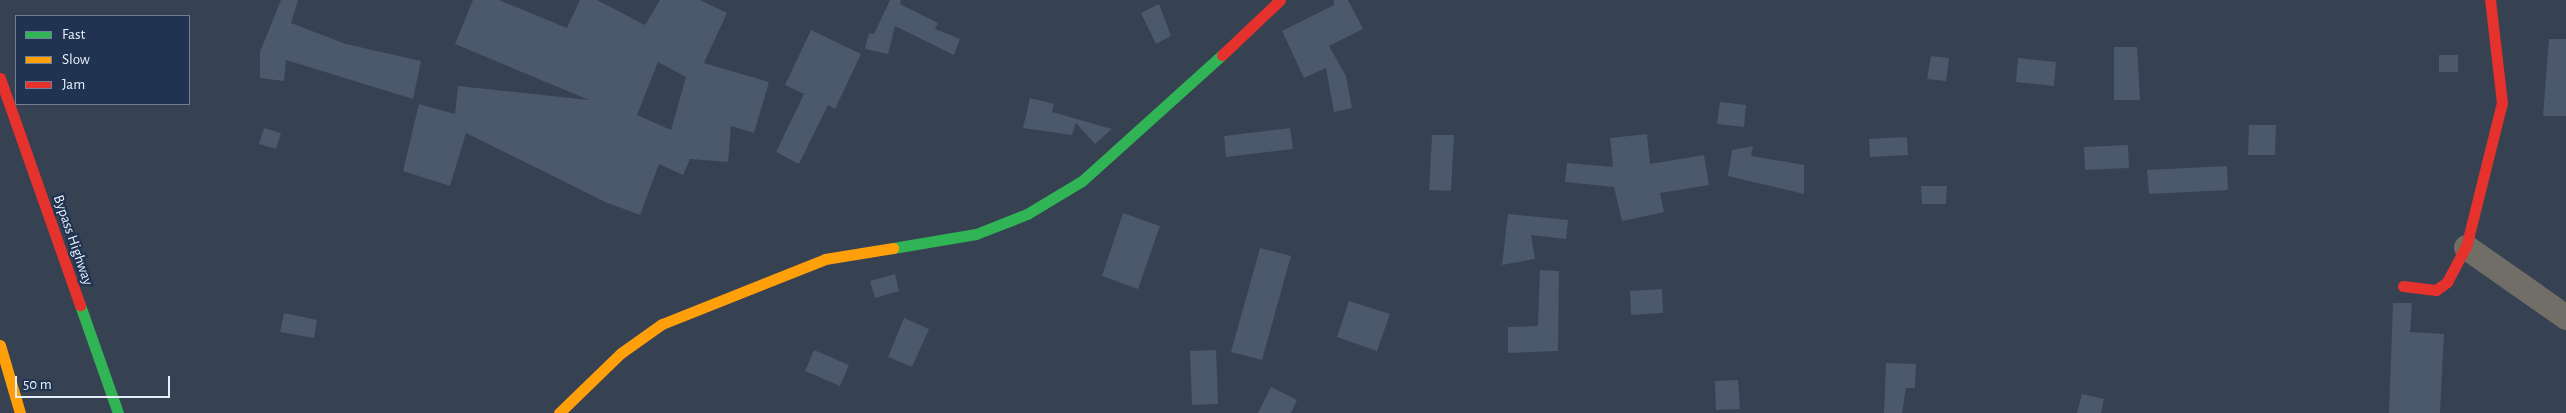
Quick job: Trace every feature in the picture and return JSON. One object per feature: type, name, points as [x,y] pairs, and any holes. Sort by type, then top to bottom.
[{"type":"street","points":[[559,413],[622,353],[662,324],[710,302],[825,259],[976,234],[1027,214],[1082,181],[1155,120],[1280,0]]},
{"type":"street","points":[[2403,286],[2436,290],[2447,282],[2466,247],[2502,103],[2501,65],[2490,0]]},
{"type":"street","name":"Bypass Highway","points":[[0,78],[118,413]]},
{"type":"street","points":[[2466,247],[2566,317]]},
{"type":"street","points":[[0,345],[20,413]]},
{"type":"building","points":[[281,0],[298,0],[291,23],[346,44],[421,61],[413,99],[286,60],[284,81],[260,78],[260,52]]},
{"type":"building","points":[[473,0],[499,0],[567,28],[580,0],[597,0],[645,25],[660,0],[700,0],[727,13],[704,63],[769,82],[754,133],[731,126],[728,162],[690,159],[683,175],[659,164],[640,215],[605,202],[466,133],[450,186],[403,171],[419,104],[455,114],[458,86],[589,100],[455,44]],"holes":[[[658,62],[686,77],[671,130],[637,115]]]},
{"type":"building","points":[[890,0],[901,0],[900,4],[938,23],[935,29],[960,39],[954,55],[895,26],[888,54],[865,49],[869,33],[874,34]]},
{"type":"building","points":[[1334,0],[1348,0],[1363,29],[1329,46],[1346,76],[1352,108],[1334,112],[1326,68],[1304,78],[1282,31],[1334,5]]},
{"type":"building","points":[[1159,4],[1171,36],[1156,44],[1141,13]]},
{"type":"building","points":[[811,30],[861,54],[835,109],[828,105],[799,164],[776,152],[804,94],[785,85]]},
{"type":"building","points":[[2549,39],[2566,39],[2566,116],[2543,116]]},
{"type":"building","points":[[2114,47],[2137,47],[2140,100],[2114,100]]},
{"type":"building","points":[[2439,55],[2458,55],[2458,72],[2439,72]]},
{"type":"building","points":[[1931,56],[1949,58],[1946,81],[1927,79]]},
{"type":"building","points":[[2018,58],[2056,62],[2054,86],[2016,82]]},
{"type":"building","points":[[1030,98],[1054,104],[1052,112],[1112,129],[1095,144],[1076,123],[1072,135],[1023,128]]},
{"type":"building","points":[[1720,102],[1746,105],[1744,127],[1717,124]]},
{"type":"building","points":[[2249,125],[2276,125],[2275,155],[2248,155]]},
{"type":"building","points":[[264,128],[281,133],[276,149],[259,144]]},
{"type":"building","points":[[1290,128],[1293,149],[1226,157],[1224,136]]},
{"type":"building","points":[[1647,134],[1650,164],[1704,155],[1709,185],[1660,193],[1664,212],[1622,221],[1614,187],[1565,182],[1567,163],[1613,167],[1610,138]]},
{"type":"building","points":[[1432,135],[1454,135],[1451,191],[1429,190]]},
{"type":"building","points":[[1907,137],[1908,155],[1870,157],[1869,139]]},
{"type":"building","points":[[2128,145],[2129,168],[2085,170],[2084,147]]},
{"type":"building","points":[[1753,146],[1751,156],[1804,165],[1804,194],[1728,176],[1732,150]]},
{"type":"building","points":[[2227,166],[2228,190],[2149,194],[2147,170]]},
{"type":"building","points":[[1921,186],[1947,186],[1946,204],[1922,204]]},
{"type":"building","points":[[1123,213],[1160,226],[1138,289],[1102,276]]},
{"type":"building","points":[[1508,214],[1568,220],[1566,239],[1531,235],[1535,259],[1502,265]]},
{"type":"building","points":[[1260,248],[1291,256],[1262,360],[1231,352]]},
{"type":"building","points":[[1540,270],[1559,271],[1558,351],[1508,353],[1508,327],[1538,326]]},
{"type":"building","points":[[895,274],[899,291],[875,298],[870,281]]},
{"type":"building","points":[[1662,289],[1663,313],[1631,315],[1630,291]]},
{"type":"building","points":[[1349,301],[1390,314],[1377,351],[1337,337]]},
{"type":"building","points":[[2393,303],[2412,303],[2410,332],[2444,334],[2440,413],[2389,413]]},
{"type":"building","points":[[284,313],[317,320],[314,338],[280,332]]},
{"type":"building","points":[[904,318],[929,329],[912,367],[888,357]]},
{"type":"building","points":[[814,350],[849,365],[840,386],[805,371]]},
{"type":"building","points":[[1216,350],[1218,404],[1192,405],[1190,351]]},
{"type":"building","points":[[1886,363],[1916,364],[1915,388],[1906,388],[1902,413],[1884,413]]},
{"type":"building","points":[[1738,380],[1740,409],[1716,410],[1715,381]]},
{"type":"building","points":[[1271,387],[1297,400],[1291,413],[1258,413]]},
{"type":"building","points":[[2082,394],[2104,399],[2101,413],[2077,413]]},
{"type":"traffic: fast","points":[[893,248],[976,234],[1027,214],[1082,181],[1222,55]]},
{"type":"traffic: fast","points":[[80,305],[118,413]]},
{"type":"traffic: slow","points":[[559,413],[621,353],[662,324],[825,259],[893,248]]},
{"type":"traffic: slow","points":[[0,345],[20,413]]},
{"type":"traffic: jam","points":[[1222,55],[1280,0]]},
{"type":"traffic: jam","points":[[2403,286],[2436,290],[2447,282],[2466,247],[2502,103],[2490,0]]},
{"type":"traffic: jam","points":[[0,78],[80,305]]}]
